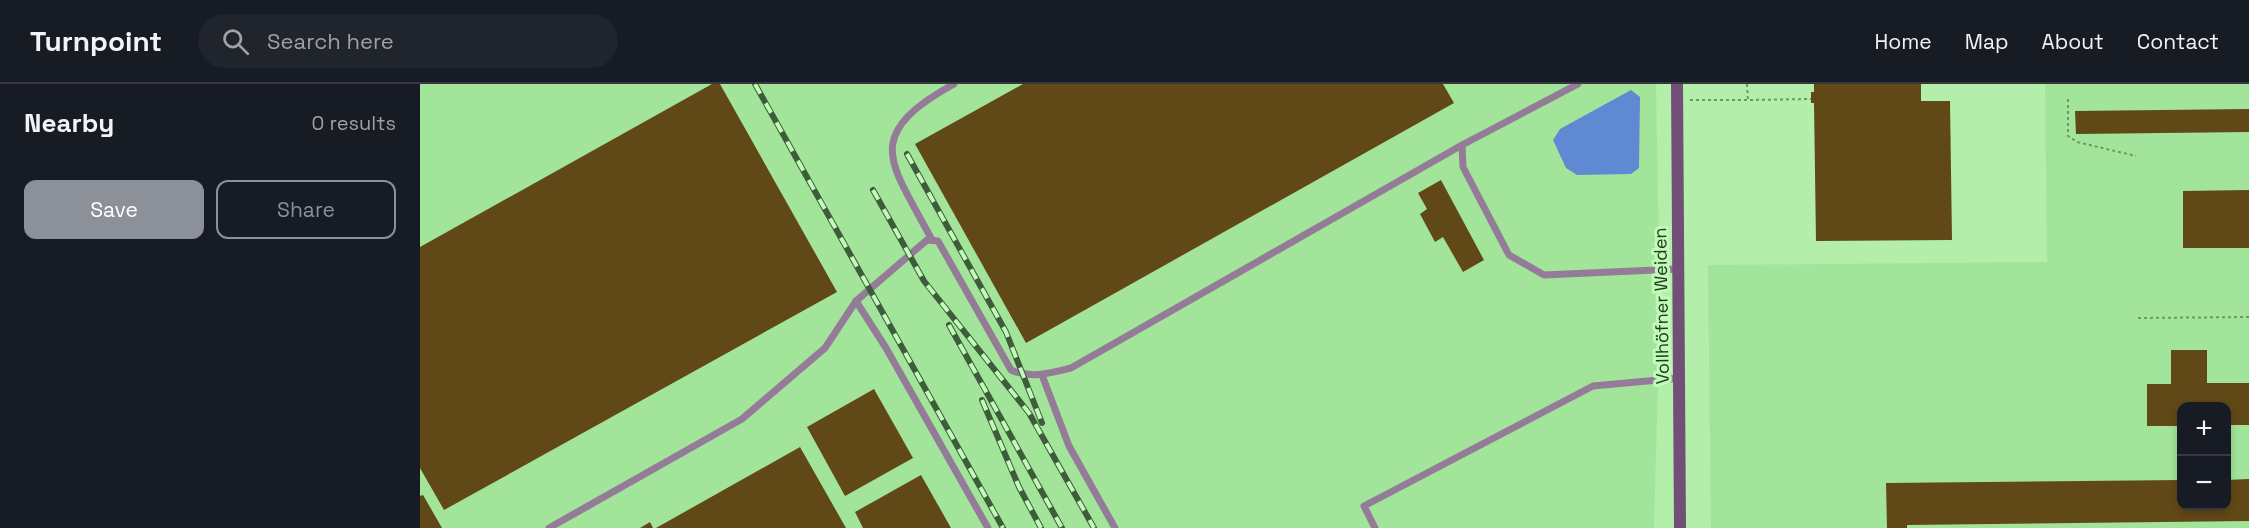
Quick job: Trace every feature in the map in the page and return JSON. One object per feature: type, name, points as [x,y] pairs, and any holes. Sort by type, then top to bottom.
[{"type":"main road","name":"Vollhöfner Weiden","points":[[1677,84],[1680,528]]},
{"type":"lane","points":[[932,240],[896,170],[891,154],[894,136],[903,119],[954,84]]},
{"type":"lane","points":[[549,528],[742,419],[825,348],[856,302],[927,240],[938,241],[1011,370],[1024,376],[1042,375],[1071,368],[1462,145],[1578,84]]},
{"type":"lane","points":[[1462,145],[1463,167],[1509,255],[1544,275],[1678,269]]},
{"type":"lane","points":[[856,302],[886,348],[988,528]]},
{"type":"lane","points":[[1042,375],[1069,446],[1114,528]]},
{"type":"lane","points":[[1375,528],[1364,506],[1593,386],[1680,378]]},
{"type":"path","points":[[1747,84],[1748,100]]},
{"type":"path","points":[[1677,100],[1811,99]]},
{"type":"path","points":[[2068,99],[2068,136],[2077,142],[2136,156]]},
{"type":"path","points":[[2138,318],[2249,317]]},
{"type":"shaded area","points":[[420,84],[1656,84],[1660,309],[1654,528],[420,528]]},
{"type":"shaded area","points":[[2045,84],[2249,84],[2249,528],[1711,528],[1708,265],[2047,262]]},
{"type":"water","points":[[1631,90],[1640,97],[1639,168],[1631,174],[1577,175],[1566,168],[1553,140],[1560,129]]},
{"type":"building","points":[[712,84],[720,84],[837,292],[444,510],[420,468],[420,247]]},
{"type":"building","points":[[1023,84],[1443,84],[1454,103],[1026,343],[915,144]]},
{"type":"building","points":[[1814,84],[1921,84],[1921,101],[1950,101],[1952,240],[1816,241],[1814,103],[1811,103]]},
{"type":"building","points":[[2249,109],[2249,132],[2076,134],[2075,111]]},
{"type":"building","points":[[1441,180],[1484,260],[1463,272],[1443,237],[1435,242],[1420,214],[1427,209],[1418,193]]},
{"type":"building","points":[[2249,190],[2249,248],[2183,248],[2183,191]]},
{"type":"building","points":[[2171,350],[2207,350],[2207,383],[2249,383],[2249,425],[2231,425],[2231,402],[2177,402],[2177,426],[2147,426],[2147,384],[2171,384]]},
{"type":"building","points":[[874,389],[913,458],[845,496],[807,427]]},
{"type":"building","points":[[800,447],[846,528],[656,528]]},
{"type":"building","points":[[921,475],[951,528],[863,528],[855,512]]},
{"type":"building","points":[[2249,479],[2249,521],[1907,525],[1907,528],[1887,528],[1886,483],[2177,480],[2177,510],[2231,510],[2231,480]]},
{"type":"building","points":[[423,495],[442,528],[420,528],[420,496]]},
{"type":"building","points":[[650,522],[653,528],[640,528]]},
{"type":"railway","points":[[755,84],[1003,528]]},
{"type":"railway","points":[[907,154],[1006,332],[1042,423]]},
{"type":"railway","points":[[873,190],[924,281],[1029,413],[1094,528]]},
{"type":"railway","points":[[949,325],[1062,528]]},
{"type":"railway","points":[[982,400],[1019,487],[1041,528]]}]
